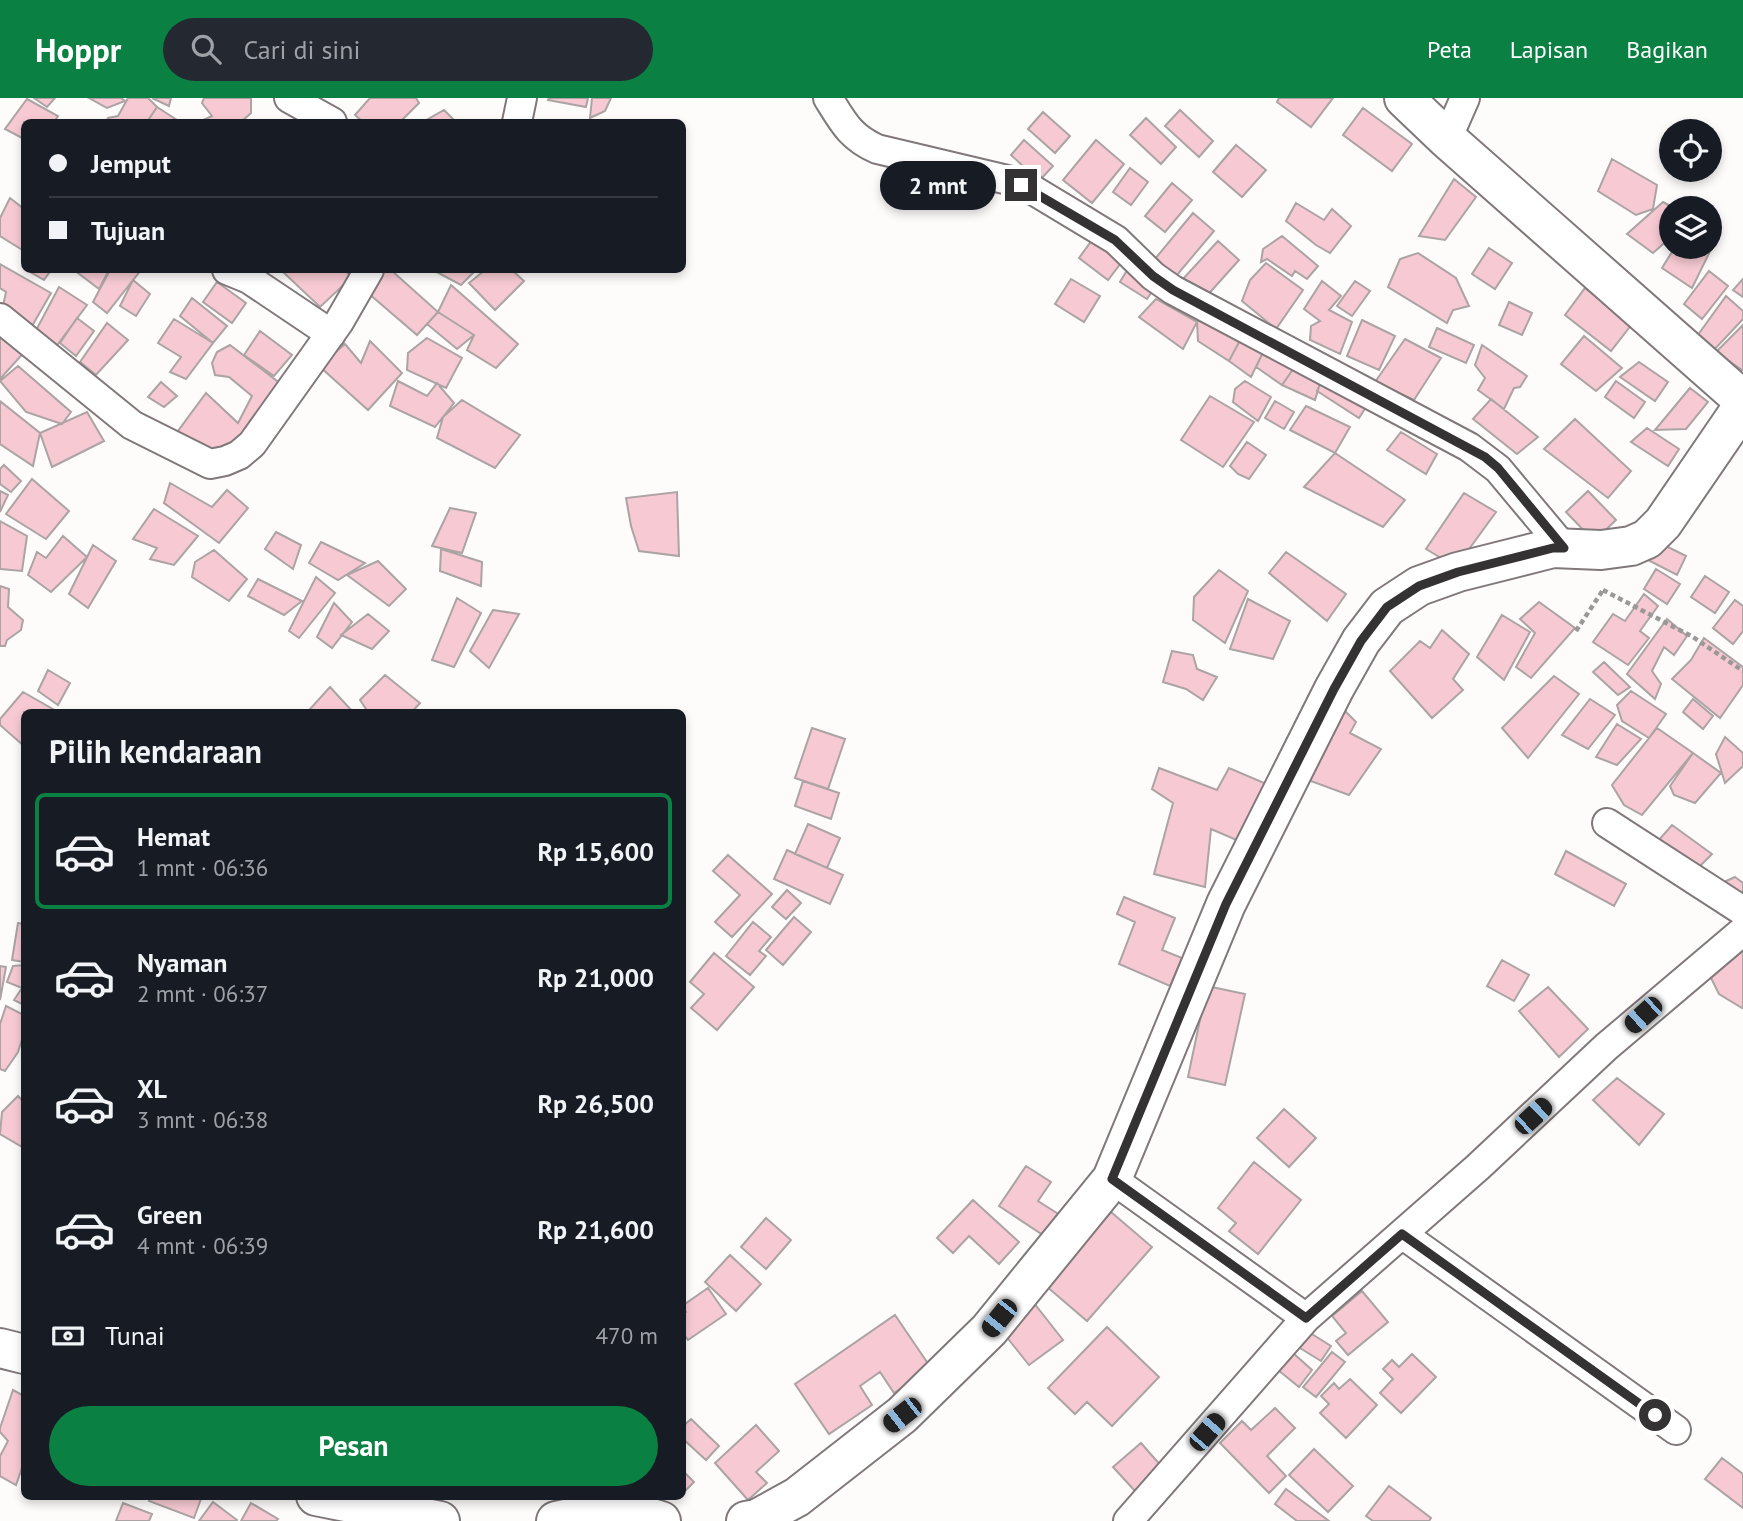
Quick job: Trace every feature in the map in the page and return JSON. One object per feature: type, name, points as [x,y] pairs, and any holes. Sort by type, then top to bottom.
[{"type":"street","points":[[289,98],[327,119]]},
{"type":"street","points":[[828,98],[851,133],[861,142],[877,149],[1012,181],[1033,190],[1115,240],[1153,276],[1173,290],[1469,447],[1498,468],[1564,548]]},
{"type":"street","points":[[1404,98],[1743,400]]},
{"type":"street","points":[[1447,139],[1465,98]]},
{"type":"street","points":[[234,273],[249,279],[331,334]]},
{"type":"street","points":[[0,318],[132,425],[210,464],[239,455],[252,444],[331,334],[367,273]]},
{"type":"street","points":[[746,1521],[757,1519],[797,1497],[902,1415],[989,1330],[1112,1179],[1226,904],[1334,689],[1361,641],[1387,607],[1419,586],[1458,572],[1553,548],[1601,550],[1631,546],[1647,539],[1663,523],[1743,406]]},
{"type":"street","points":[[1607,823],[1743,911]]},
{"type":"street","points":[[1128,1521],[1306,1318],[1478,1167],[1606,1047],[1743,931]]},
{"type":"street","points":[[1112,1179],[1306,1318]]},
{"type":"street","points":[[1402,1234],[1676,1430]]},
{"type":"street","points":[[0,1348],[21,1353]]},
{"type":"street","points":[[336,1500],[440,1521]]},
{"type":"street","points":[[556,1521],[595,1512],[616,1511],[639,1513],[661,1521]]},
{"type":"path","points":[[1576,631],[1603,590],[1693,637],[1743,671]]},
{"type":"building","points":[[34,98],[55,98],[47,107]]},
{"type":"building","points":[[89,98],[121,98],[125,101],[107,108]]},
{"type":"building","points":[[128,98],[148,98],[157,107],[149,119],[108,119],[118,116]]},
{"type":"building","points":[[152,98],[171,98],[169,106]]},
{"type":"building","points":[[204,98],[251,98],[251,113],[244,119],[206,119],[212,116],[202,103]]},
{"type":"building","points":[[370,98],[416,98],[419,103],[403,119],[360,119],[355,115]]},
{"type":"building","points":[[588,98],[586,107],[548,100]]},
{"type":"building","points":[[592,98],[611,98],[605,111],[590,118]]},
{"type":"building","points":[[1279,98],[1333,98],[1311,127],[1277,102]]},
{"type":"building","points":[[27,99],[58,116],[56,119],[21,119],[21,137],[5,129]]},
{"type":"building","points":[[157,107],[175,119],[149,119]]},
{"type":"building","points":[[1363,108],[1412,144],[1392,171],[1343,135]]},
{"type":"building","points":[[444,110],[453,119],[428,119]]},
{"type":"building","points":[[1180,110],[1213,141],[1199,157],[1165,126]]},
{"type":"building","points":[[1043,112],[1070,136],[1055,153],[1028,129]]},
{"type":"building","points":[[1146,118],[1176,147],[1161,164],[1130,135]]},
{"type":"building","points":[[1024,140],[1053,166],[1039,181],[1011,155]]},
{"type":"building","points":[[1096,140],[1124,164],[1092,203],[1063,180]]},
{"type":"building","points":[[1236,145],[1266,170],[1242,197],[1213,172]]},
{"type":"building","points":[[1612,159],[1657,185],[1653,209],[1636,215],[1598,191]]},
{"type":"building","points":[[1130,168],[1148,182],[1131,205],[1113,192]]},
{"type":"building","points":[[1454,179],[1476,197],[1445,240],[1419,236]]},
{"type":"building","points":[[1172,183],[1192,200],[1165,232],[1145,216]]},
{"type":"building","points":[[10,198],[21,207],[21,249],[0,236],[0,218]]},
{"type":"building","points":[[1296,203],[1324,220],[1332,209],[1351,226],[1330,253],[1286,221]]},
{"type":"building","points":[[1659,206],[1659,248],[1653,253],[1627,234]]},
{"type":"building","points":[[1193,213],[1214,231],[1171,282],[1150,265]]},
{"type":"building","points":[[1095,236],[1124,259],[1108,280],[1079,258]]},
{"type":"building","points":[[1282,236],[1318,266],[1307,279],[1295,271],[1292,276],[1267,259],[1261,262],[1263,249]]},
{"type":"building","points":[[1218,241],[1239,260],[1204,299],[1182,280]]},
{"type":"building","points":[[1489,248],[1512,263],[1495,289],[1472,274]]},
{"type":"building","points":[[1418,253],[1456,278],[1469,306],[1453,310],[1447,323],[1388,287],[1400,259]]},
{"type":"building","points":[[1668,259],[1706,259],[1692,288],[1662,268]]},
{"type":"building","points":[[1266,263],[1303,290],[1276,329],[1242,301],[1250,280]]},
{"type":"building","points":[[0,264],[51,293],[28,333],[2,311],[6,292],[0,288]]},
{"type":"building","points":[[1129,267],[1157,284],[1147,299],[1120,282]]},
{"type":"building","points":[[1709,271],[1728,286],[1702,319],[1684,304]]},
{"type":"building","points":[[32,273],[49,273],[44,280]]},
{"type":"building","points":[[78,273],[107,273],[99,289]]},
{"type":"building","points":[[108,273],[139,273],[107,313],[93,302]]},
{"type":"building","points":[[284,273],[347,273],[352,277],[320,307]]},
{"type":"building","points":[[378,273],[394,273],[438,312],[417,335],[368,293],[378,283]]},
{"type":"building","points":[[439,273],[473,273],[461,285]]},
{"type":"building","points":[[481,273],[515,273],[524,281],[495,310],[469,283]]},
{"type":"building","points":[[1071,279],[1100,296],[1084,322],[1055,304]]},
{"type":"building","points":[[1743,279],[1743,297],[1733,290]]},
{"type":"building","points":[[133,280],[150,294],[136,316],[120,306]]},
{"type":"building","points":[[1322,281],[1341,296],[1329,310],[1352,322],[1340,354],[1310,340],[1311,326],[1320,321],[1304,309]]},
{"type":"building","points":[[1355,281],[1370,291],[1352,316],[1337,306]]},
{"type":"building","points":[[217,282],[246,303],[232,323],[203,302]]},
{"type":"building","points":[[451,285],[518,344],[496,368],[467,350],[474,335],[438,312]]},
{"type":"building","points":[[59,287],[87,305],[52,352],[33,336]]},
{"type":"building","points":[[1585,288],[1632,324],[1611,351],[1565,315]]},
{"type":"building","points":[[1726,296],[1743,311],[1743,319],[1713,351],[1695,339]]},
{"type":"building","points":[[192,298],[227,326],[213,343],[180,316]]},
{"type":"building","points":[[1156,299],[1197,322],[1183,349],[1139,317]]},
{"type":"building","points":[[1509,302],[1532,313],[1522,335],[1499,325]]},
{"type":"building","points":[[438,312],[474,335],[457,349],[427,324]]},
{"type":"building","points":[[1205,314],[1244,333],[1229,361],[1198,341],[1197,322]]},
{"type":"building","points":[[77,318],[94,331],[76,356],[60,343]]},
{"type":"building","points":[[174,319],[213,343],[186,379],[170,372],[181,357],[158,343]]},
{"type":"building","points":[[1362,320],[1395,336],[1379,370],[1347,356]]},
{"type":"building","points":[[107,323],[128,340],[96,375],[80,362]]},
{"type":"building","points":[[1743,325],[1743,370],[1742,370],[1716,352]]},
{"type":"building","points":[[1437,328],[1474,345],[1466,363],[1429,347]]},
{"type":"building","points":[[260,331],[292,355],[274,376],[244,355]]},
{"type":"building","points":[[0,333],[28,348],[0,379]]},
{"type":"building","points":[[1244,333],[1266,346],[1251,377],[1229,361]]},
{"type":"building","points":[[1584,336],[1622,368],[1596,391],[1561,364]]},
{"type":"building","points":[[427,338],[462,358],[446,388],[407,370],[408,353]]},
{"type":"building","points":[[1405,339],[1441,358],[1414,400],[1375,382]]},
{"type":"building","points":[[370,341],[402,373],[368,410],[319,366],[345,344],[361,363]]},
{"type":"building","points":[[230,345],[281,384],[252,435],[216,453],[186,439],[178,431],[206,393],[238,423],[252,396],[229,377],[215,375],[212,363],[217,352]]},
{"type":"building","points":[[1482,345],[1527,376],[1520,387],[1514,388],[1504,409],[1478,390],[1485,378],[1475,365]]},
{"type":"building","points":[[1266,346],[1296,365],[1282,385],[1256,367]]},
{"type":"building","points":[[1639,362],[1668,382],[1655,401],[1620,377]]},
{"type":"building","points":[[1296,365],[1322,376],[1315,400],[1282,385]]},
{"type":"building","points":[[18,366],[71,412],[62,424],[26,412],[0,381]]},
{"type":"building","points":[[1325,374],[1373,396],[1359,418],[1317,391]]},
{"type":"building","points":[[398,381],[427,396],[437,383],[454,403],[435,427],[390,406]]},
{"type":"building","points":[[1245,381],[1271,397],[1258,421],[1233,402],[1235,389]]},
{"type":"building","points":[[1616,381],[1645,402],[1634,418],[1605,397]]},
{"type":"building","points":[[161,382],[177,396],[164,407],[148,397]]},
{"type":"building","points":[[1690,388],[1708,402],[1686,429],[1655,430]]},
{"type":"building","points":[[1210,396],[1254,422],[1223,467],[1181,440]]},
{"type":"building","points":[[1491,399],[1538,437],[1517,454],[1473,419]]},
{"type":"building","points":[[462,400],[520,435],[495,468],[437,438],[443,417]]},
{"type":"building","points":[[0,401],[40,433],[33,466],[0,444]]},
{"type":"building","points":[[1275,401],[1294,412],[1284,429],[1265,418]]},
{"type":"building","points":[[1306,406],[1350,427],[1335,453],[1290,430]]},
{"type":"building","points":[[87,412],[104,441],[52,467],[40,433]]},
{"type":"building","points":[[1575,419],[1631,471],[1608,498],[1544,449]]},
{"type":"building","points":[[1647,428],[1679,449],[1668,466],[1631,442]]},
{"type":"building","points":[[1401,432],[1437,454],[1426,474],[1387,450]]},
{"type":"building","points":[[1247,442],[1266,455],[1249,479],[1230,466]]},
{"type":"building","points":[[1335,453],[1405,500],[1383,527],[1304,487]]},
{"type":"building","points":[[4,465],[21,481],[11,492],[0,484],[0,469]]},
{"type":"building","points":[[32,479],[69,511],[46,539],[6,514]]},
{"type":"building","points":[[170,483],[212,507],[227,490],[248,508],[219,543],[164,503]]},
{"type":"building","points":[[0,491],[8,495],[0,512]]},
{"type":"building","points":[[1588,491],[1616,520],[1594,541],[1566,512]]},
{"type":"building","points":[[677,492],[679,556],[639,551],[626,498]]},
{"type":"building","points":[[1464,493],[1496,512],[1456,567],[1426,549]]},
{"type":"building","points":[[450,508],[476,513],[462,553],[432,546]]},
{"type":"building","points":[[154,509],[198,536],[174,565],[150,559],[157,548],[133,539]]},
{"type":"building","points":[[0,521],[27,536],[22,571],[0,569]]},
{"type":"building","points":[[276,532],[301,545],[293,569],[265,549]]},
{"type":"building","points":[[63,536],[87,557],[51,592],[28,575],[37,552],[46,558]]},
{"type":"building","points":[[321,542],[365,563],[338,580],[309,563]]},
{"type":"building","points":[[1660,543],[1686,556],[1677,575],[1650,561]]},
{"type":"building","points":[[93,545],[116,561],[88,608],[69,594]]},
{"type":"building","points":[[441,549],[482,562],[481,586],[440,571]]},
{"type":"building","points":[[214,550],[247,579],[229,601],[192,577],[195,562]]},
{"type":"building","points":[[1286,552],[1346,594],[1327,621],[1269,573]]},
{"type":"building","points":[[378,561],[406,589],[389,606],[347,575]]},
{"type":"building","points":[[1656,569],[1680,584],[1667,604],[1644,589]]},
{"type":"building","points":[[1219,570],[1248,591],[1225,643],[1193,620],[1194,597]]},
{"type":"building","points":[[1705,576],[1729,592],[1715,613],[1691,597]]},
{"type":"building","points":[[316,577],[335,593],[299,638],[289,631]]},
{"type":"building","points":[[258,579],[302,601],[284,615],[248,596]]},
{"type":"building","points":[[0,586],[9,589],[8,607],[23,620],[21,630],[7,640],[5,646],[0,646]]},
{"type":"building","points":[[1644,594],[1658,606],[1640,631],[1649,638],[1628,665],[1593,642],[1613,614],[1625,621]]},
{"type":"building","points":[[457,598],[481,613],[454,667],[432,660]]},
{"type":"building","points":[[1248,599],[1290,621],[1273,659],[1230,649]]},
{"type":"building","points":[[1735,600],[1743,606],[1743,631],[1733,644],[1713,628]]},
{"type":"building","points":[[1539,602],[1575,628],[1531,678],[1516,667],[1535,633],[1520,619]]},
{"type":"building","points":[[334,603],[352,622],[332,648],[317,637]]},
{"type":"building","points":[[493,610],[519,614],[489,668],[470,651]]},
{"type":"building","points":[[368,614],[389,631],[372,649],[341,635]]},
{"type":"building","points":[[1502,615],[1530,632],[1504,680],[1477,657]]},
{"type":"building","points":[[1667,619],[1687,636],[1674,655],[1664,647],[1652,671],[1661,684],[1655,699],[1627,674]]},
{"type":"building","points":[[1442,630],[1469,654],[1453,679],[1463,690],[1432,718],[1390,671],[1420,641],[1430,648]]},
{"type":"building","points":[[1704,638],[1743,667],[1743,685],[1720,718],[1672,679],[1691,660]]},
{"type":"building","points":[[1172,651],[1193,655],[1197,669],[1217,677],[1203,700],[1186,689],[1163,682]]},
{"type":"building","points":[[1604,662],[1630,687],[1618,695],[1593,672]]},
{"type":"building","points":[[48,670],[70,683],[58,705],[38,691]]},
{"type":"building","points":[[385,675],[420,703],[415,709],[366,709],[360,700]]},
{"type":"building","points":[[1554,676],[1579,694],[1528,758],[1502,728]]},
{"type":"building","points":[[330,687],[350,709],[310,709]]},
{"type":"building","points":[[1631,691],[1666,714],[1649,738],[1622,721],[1617,705]]},
{"type":"building","points":[[23,692],[53,709],[21,709],[21,743],[0,725],[0,719]]},
{"type":"building","points":[[1590,699],[1615,715],[1588,749],[1562,735]]},
{"type":"building","points":[[1693,699],[1713,716],[1703,729],[1683,712]]},
{"type":"building","points":[[1343,709],[1356,722],[1350,733],[1381,749],[1349,795],[1308,780]]},
{"type":"building","points":[[1617,724],[1641,739],[1617,765],[1596,757]]},
{"type":"building","points":[[812,728],[845,739],[828,789],[795,778]]},
{"type":"building","points":[[1657,728],[1693,753],[1642,815],[1624,805],[1612,785]]},
{"type":"building","points":[[1725,737],[1743,753],[1743,766],[1725,783],[1716,754]]},
{"type":"building","points":[[1693,753],[1721,773],[1695,803],[1674,795],[1670,786]]},
{"type":"building","points":[[1159,768],[1217,790],[1229,768],[1269,785],[1248,845],[1211,829],[1205,887],[1154,874],[1173,803],[1152,789]]},
{"type":"building","points":[[803,781],[839,793],[831,819],[795,806]]},
{"type":"building","points":[[808,824],[840,838],[827,868],[795,854]]},
{"type":"building","points":[[1672,825],[1712,854],[1693,873],[1658,841]]},
{"type":"building","points":[[787,850],[843,875],[830,904],[774,879]]},
{"type":"building","points":[[1566,851],[1626,884],[1614,906],[1555,874]]},
{"type":"building","points":[[728,855],[772,894],[732,937],[715,922],[740,895],[713,871]]},
{"type":"building","points":[[1735,877],[1743,883],[1743,906],[1724,882]]},
{"type":"building","points":[[787,890],[801,903],[786,919],[772,907]]},
{"type":"building","points":[[1124,897],[1175,918],[1162,950],[1182,958],[1170,986],[1119,964],[1135,922],[1117,914]]},
{"type":"building","points":[[794,917],[811,932],[783,965],[766,950]]},
{"type":"building","points":[[753,922],[771,937],[759,951],[766,956],[750,975],[726,956]]},
{"type":"building","points":[[18,923],[21,924],[21,962],[12,960]]},
{"type":"building","points":[[1743,946],[1742,1008],[1719,994],[1711,978]]},
{"type":"building","points":[[714,953],[754,987],[717,1030],[691,1008],[704,994],[690,982]]},
{"type":"building","points":[[1502,960],[1529,975],[1514,1001],[1487,986]]},
{"type":"building","points":[[21,965],[21,988],[7,982],[13,966]]},
{"type":"building","points":[[0,966],[6,967],[0,1000]]},
{"type":"building","points":[[1207,986],[1245,994],[1225,1085],[1188,1077]]},
{"type":"building","points":[[1548,987],[1588,1029],[1559,1057],[1519,1011]]},
{"type":"building","points":[[21,990],[21,1004],[14,1000]]},
{"type":"building","points":[[6,1006],[21,1014],[21,1042],[5,1071],[0,1069],[0,1024]]},
{"type":"building","points":[[1617,1078],[1664,1114],[1639,1145],[1593,1100]]},
{"type":"building","points":[[18,1096],[21,1099],[21,1146],[0,1134],[2,1112]]},
{"type":"building","points":[[1284,1109],[1316,1138],[1289,1167],[1257,1138]]},
{"type":"building","points":[[1254,1162],[1301,1200],[1258,1254],[1229,1231],[1236,1223],[1218,1208]]},
{"type":"building","points":[[1026,1166],[1051,1182],[1038,1201],[1060,1215],[1046,1237],[999,1206]]},
{"type":"building","points":[[973,1200],[1019,1242],[999,1264],[969,1236],[953,1253],[937,1238]]},
{"type":"building","points":[[1111,1212],[1152,1247],[1087,1321],[1046,1286]]},
{"type":"building","points":[[766,1218],[791,1240],[766,1269],[741,1247]]},
{"type":"building","points":[[730,1255],[761,1284],[736,1311],[705,1282]]},
{"type":"building","points":[[708,1288],[726,1314],[688,1340],[686,1303]]},
{"type":"building","points":[[1362,1291],[1388,1322],[1348,1355],[1336,1341],[1346,1333],[1332,1316]]},
{"type":"building","points":[[1030,1298],[1063,1340],[1029,1365],[997,1325]]},
{"type":"building","points":[[895,1315],[931,1368],[894,1393],[880,1372],[860,1386],[872,1405],[829,1434],[795,1384]]},
{"type":"building","points":[[1107,1327],[1159,1377],[1112,1426],[1087,1402],[1075,1414],[1048,1388]]},
{"type":"building","points":[[1304,1329],[1331,1346],[1321,1361],[1295,1345]]},
{"type":"building","points":[[1332,1352],[1345,1362],[1316,1397],[1303,1387]]},
{"type":"building","points":[[1293,1353],[1312,1370],[1299,1387],[1278,1370]]},
{"type":"building","points":[[1412,1354],[1436,1377],[1401,1413],[1380,1393],[1393,1379],[1383,1369],[1392,1360],[1399,1367]]},
{"type":"building","points":[[1350,1379],[1377,1405],[1346,1438],[1320,1413],[1329,1404],[1321,1396],[1334,1383],[1339,1389]]},
{"type":"building","points":[[13,1390],[21,1394],[21,1471],[16,1485],[0,1476],[0,1456],[8,1441],[0,1428]]},
{"type":"building","points":[[1275,1408],[1295,1428],[1267,1456],[1286,1476],[1269,1493],[1220,1443],[1242,1421],[1251,1430]]},
{"type":"building","points":[[691,1419],[719,1446],[706,1460],[686,1442],[686,1423]]},
{"type":"building","points":[[756,1425],[779,1451],[756,1472],[767,1483],[748,1500],[715,1463]]},
{"type":"building","points":[[1141,1443],[1162,1467],[1135,1491],[1113,1467]]},
{"type":"building","points":[[1314,1449],[1353,1486],[1328,1512],[1289,1475]]},
{"type":"building","points":[[1722,1458],[1743,1474],[1743,1508],[1705,1479]]},
{"type":"building","points":[[686,1474],[694,1482],[686,1490]]},
{"type":"building","points":[[1389,1486],[1431,1518],[1429,1521],[1373,1521],[1366,1516]]},
{"type":"building","points":[[1286,1489],[1329,1521],[1297,1521],[1275,1504]]},
{"type":"building","points":[[149,1500],[201,1500],[194,1518]]},
{"type":"building","points":[[213,1502],[237,1520],[199,1521]]},
{"type":"building","points":[[123,1503],[152,1514],[149,1521],[116,1521]]},
{"type":"building","points":[[251,1503],[278,1519],[241,1521]]},
{"type":"route","points":[[1021,185],[1115,240],[1153,276],[1173,290],[1485,457],[1498,468],[1564,548],[1553,548],[1458,572],[1419,586],[1387,607],[1361,641],[1334,689],[1226,904],[1112,1179],[1306,1318],[1402,1234],[1655,1415]]}]
